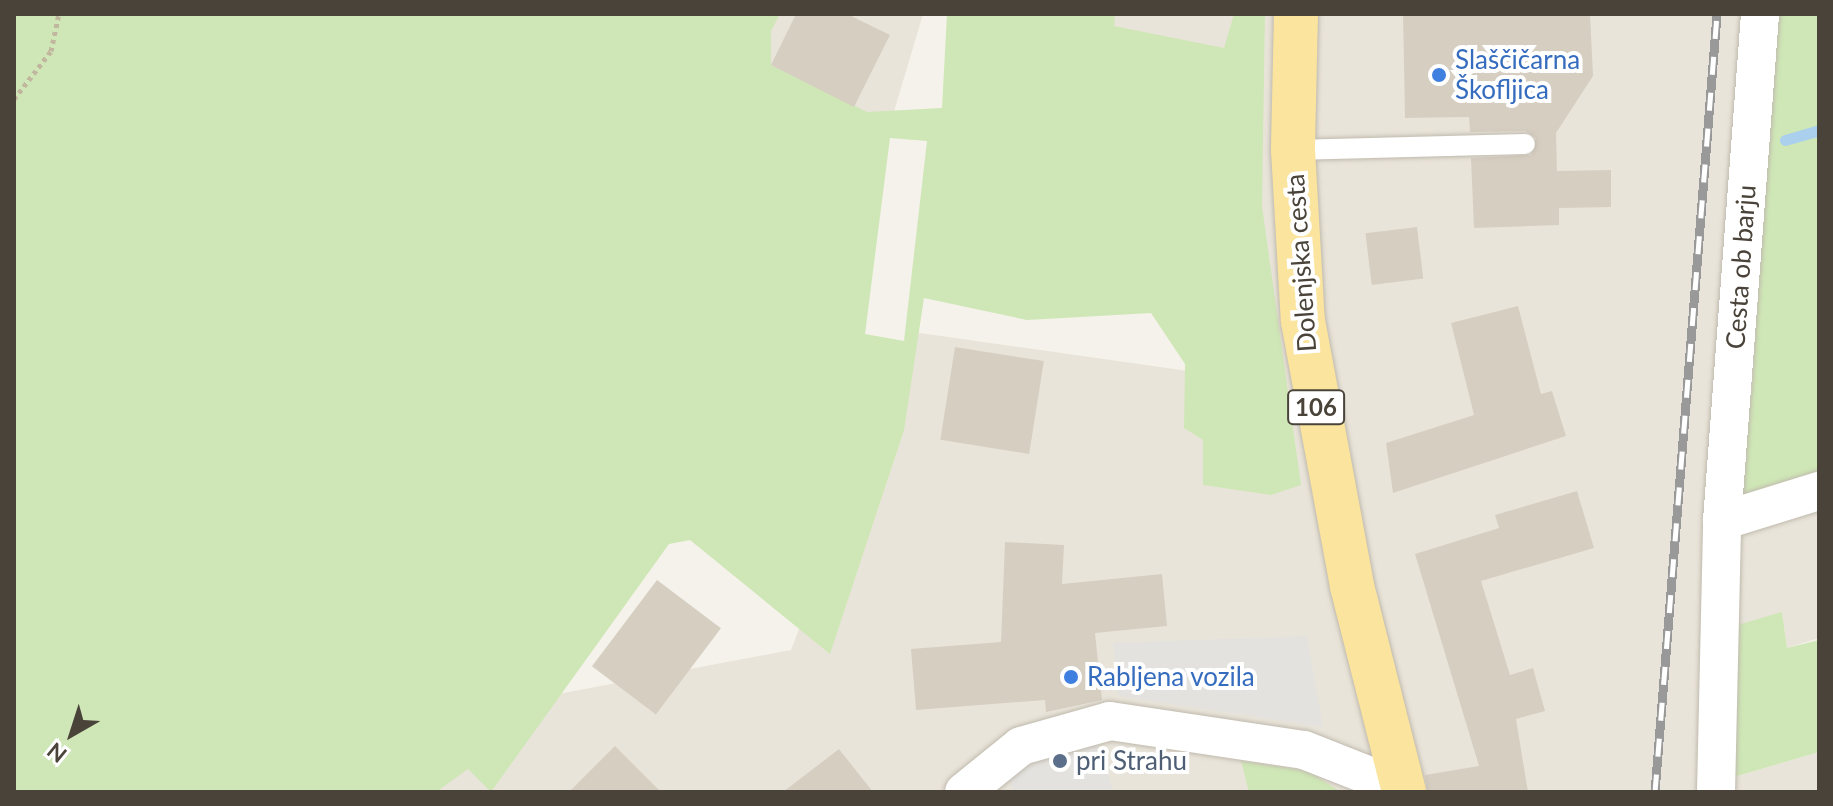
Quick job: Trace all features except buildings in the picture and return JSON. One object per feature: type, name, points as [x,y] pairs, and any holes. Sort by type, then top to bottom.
[{"type":"main road","name":"Dolenjska cesta","points":[[1296,14],[1293,150],[1316,412],[1404,790]]},
{"type":"street","name":"Cesta ob barju","points":[[1716,792],[1722,521],[1760,14]]},
{"type":"street","points":[[1722,521],[1819,491]]},
{"type":"street","name":"Dolenjska cesta","points":[[964,792],[1021,746],[1110,721],[1304,750],[1404,790]]},
{"type":"lane","points":[[1293,150],[1525,144]]},
{"type":"path","points":[[14,99],[51,51],[59,14]]},
{"type":"shaded area","points":[[765,14],[923,14],[890,125],[737,88]]},
{"type":"shaded area","points":[[984,14],[1770,14],[1738,486],[1819,480],[1819,638],[1787,648],[1782,613],[1727,779],[1819,752],[1819,792],[380,792],[452,714],[791,650],[913,332],[1237,378]]},
{"type":"shaded area","points":[[1307,636],[1323,727],[1118,696],[1113,643]]},
{"type":"shaded area","name":"pri Strahu","points":[[1096,737],[1114,792],[1013,792],[1006,768]]},
{"type":"green space","points":[[14,14],[780,14],[771,31],[771,65],[867,112],[942,108],[947,14],[1115,14],[1114,26],[1224,48],[1234,14],[1265,14],[1262,206],[1301,485],[1271,495],[1203,485],[1203,440],[1184,428],[1185,364],[1151,313],[1027,320],[924,298],[904,430],[830,654],[690,540],[669,544],[491,792],[468,769],[436,792],[14,792]],"holes":[[[890,138],[927,141],[904,341],[865,334]]]},
{"type":"green space","points":[[1775,14],[1819,14],[1819,480],[1744,497],[1738,486],[1752,387]]},
{"type":"green space","points":[[1782,612],[1787,648],[1819,640],[1819,752],[1727,779],[1731,627]]},
{"type":"green space","points":[[1241,761],[1308,771],[1341,792],[1249,792]]},
{"type":"waterway","points":[[1785,140],[1819,130]]},
{"type":"railway","points":[[1655,792],[1717,14]]},
{"type":"place","name":"Slaščičarna Škofljica","points":[[1439,75]]},
{"type":"place","name":"Rabljena vozila","points":[[1071,677]]},
{"type":"place","name":"pri Strahu","points":[[1060,761]]}]
